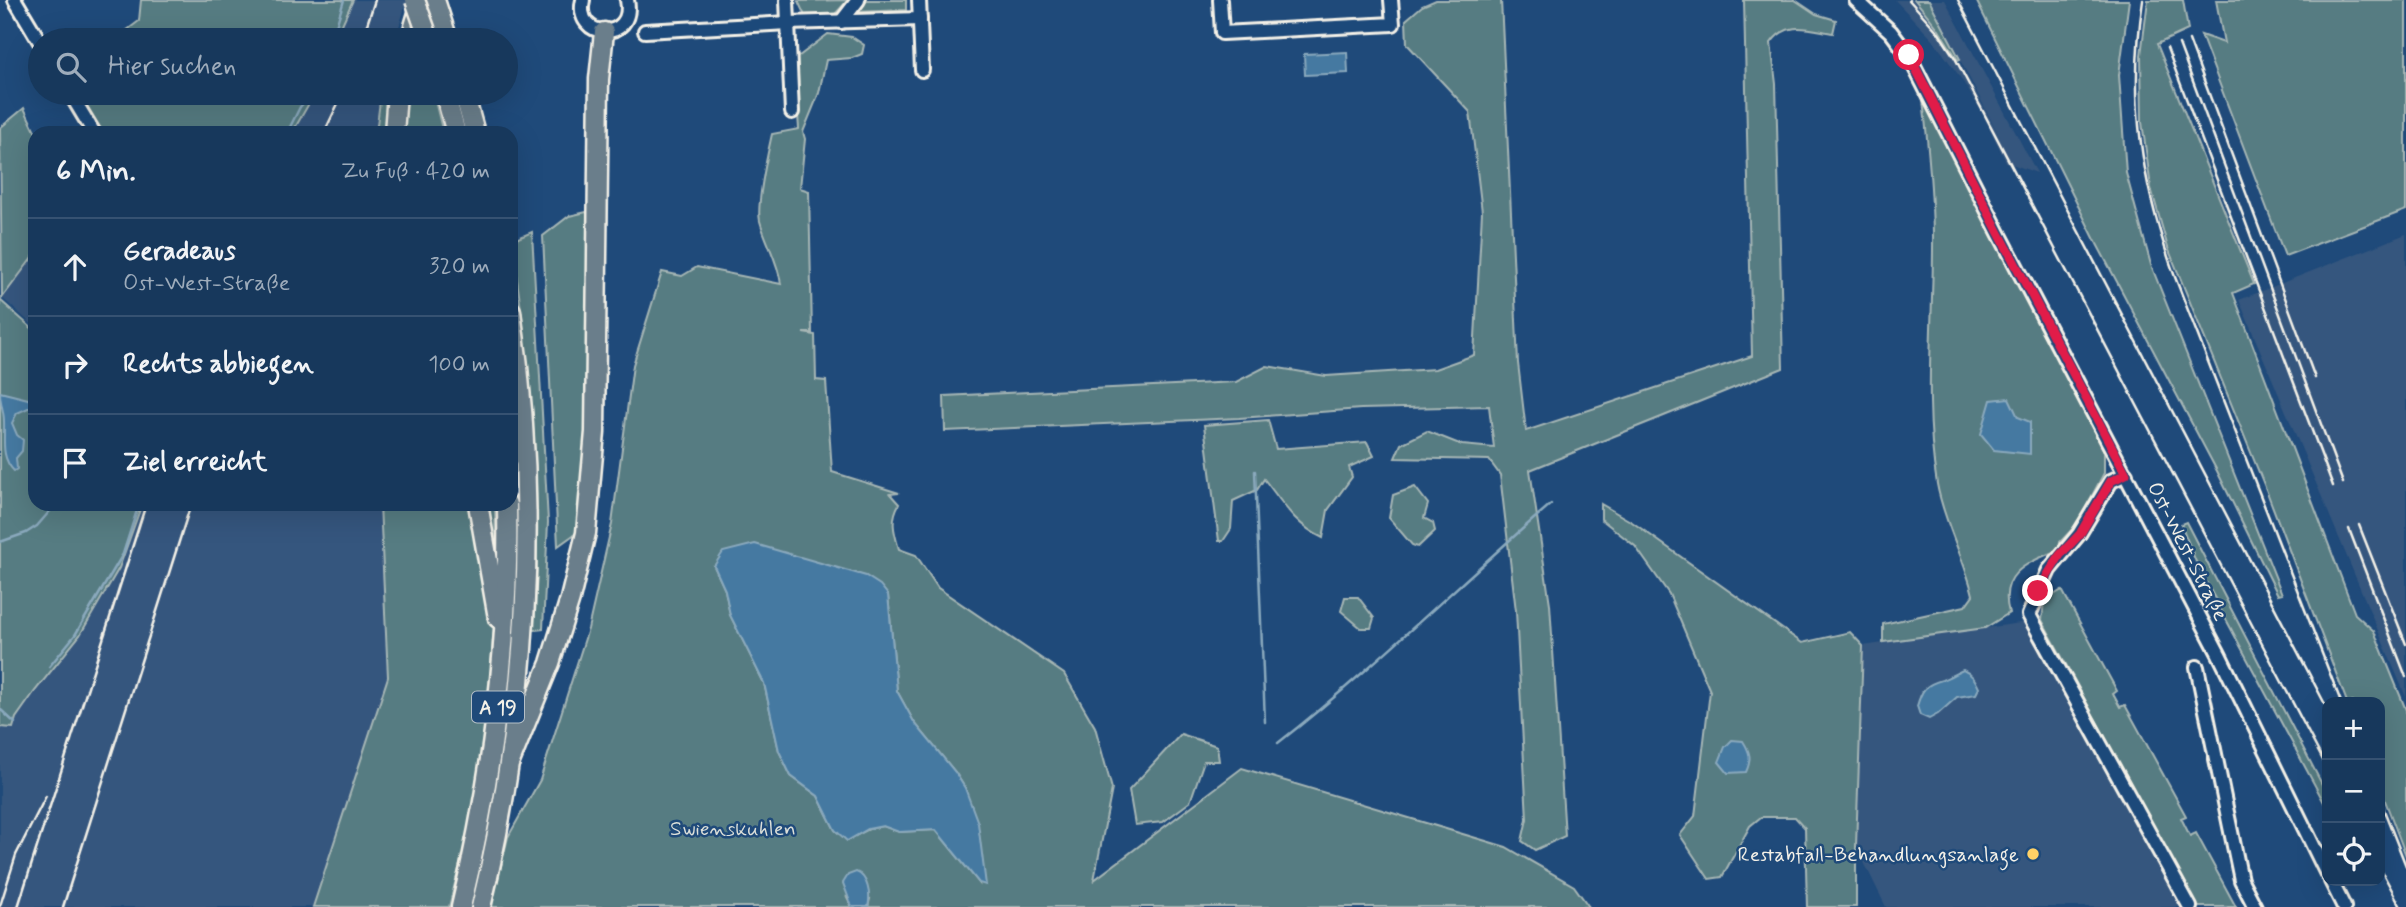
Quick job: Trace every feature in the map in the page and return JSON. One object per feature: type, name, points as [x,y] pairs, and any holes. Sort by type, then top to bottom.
[{"type":"highway","points":[[415,0],[425,28]]},
{"type":"highway","points":[[414,28],[422,0]]},
{"type":"highway","points":[[437,6],[444,28]]},
{"type":"highway","points":[[510,762],[550,663],[570,599],[586,533],[595,432],[599,79],[604,32]]},
{"type":"highway","points":[[395,126],[396,105]]},
{"type":"highway","points":[[448,105],[454,126]]},
{"type":"highway","points":[[467,105],[473,126]]},
{"type":"highway","name":"A 19","points":[[481,907],[500,823],[510,762],[523,635],[526,534],[524,440],[518,380]]},
{"type":"highway","points":[[479,511],[504,652]]},
{"type":"highway","name":"A 19","points":[[461,907],[487,781],[504,652],[507,511]]},
{"type":"street","points":[[15,0],[32,28]]},
{"type":"street","points":[[583,0],[582,12],[585,20],[590,26],[604,32],[619,28],[624,22],[628,16],[628,0]]},
{"type":"street","points":[[787,0],[792,112]]},
{"type":"street","points":[[841,22],[858,0]]},
{"type":"street","points":[[919,0],[922,70]]},
{"type":"street","points":[[1220,0],[1222,33],[1393,24],[1391,0]]},
{"type":"street","name":"Ost-West-Straße","points":[[1856,0],[1891,32],[1909,55],[2231,677],[2322,864]]},
{"type":"street","points":[[645,32],[788,23],[920,19]]},
{"type":"street","points":[[77,105],[90,126]]},
{"type":"street","points":[[2126,474],[2111,481],[2080,534],[2049,570],[2029,615],[2190,907]]},
{"type":"street","points":[[2197,667],[2241,880],[2255,907]]},
{"type":"street","points":[[2333,886],[2344,907]]},
{"type":"shaded area","points":[[353,0],[407,0],[399,28],[340,28]]},
{"type":"shaded area","points":[[1895,0],[1915,0],[1937,27],[2001,139],[1929,0],[1945,0],[2037,173],[2006,162],[1983,114],[1960,77],[1934,41]]},
{"type":"shaded area","points":[[1347,52],[1348,73],[1305,75],[1304,54]]},
{"type":"shaded area","points":[[308,105],[380,105],[377,126],[296,126]]},
{"type":"shaded area","points":[[2406,234],[2406,697],[2239,300]]},
{"type":"shaded area","points":[[28,263],[28,321],[2,298]]},
{"type":"shaded area","points":[[0,392],[28,399],[28,408],[17,413],[12,423],[17,435],[23,440],[22,451],[16,458],[17,469],[14,471],[5,454]]},
{"type":"shaded area","points":[[2009,398],[2018,417],[2030,422],[2030,454],[1994,450],[1981,434],[1991,400]]},
{"type":"shaded area","points":[[139,511],[380,511],[388,677],[313,907],[0,907],[0,727],[13,728],[16,718],[35,691],[80,635],[119,568]]},
{"type":"shaded area","points":[[755,544],[866,576],[880,585],[888,595],[897,691],[914,722],[965,788],[978,823],[986,885],[979,883],[936,830],[899,832],[883,826],[868,829],[847,841],[835,830],[818,796],[791,776],[779,751],[764,683],[730,615],[725,590],[714,566],[723,552]]},
{"type":"shaded area","points":[[2027,622],[2185,907],[1886,907],[1856,846],[1863,646]]},
{"type":"shaded area","points":[[1963,670],[1976,682],[1979,688],[1976,694],[1957,697],[1929,719],[1920,715],[1917,706],[1925,688]]},
{"type":"shaded area","points":[[1732,740],[1743,741],[1747,749],[1750,759],[1746,772],[1728,773],[1719,762],[1725,747]]},
{"type":"shaded area","points":[[856,872],[868,886],[868,907],[852,907],[843,883],[848,875]]},
{"type":"green space","points":[[141,0],[353,0],[340,28],[130,28],[139,21]]},
{"type":"green space","points":[[848,0],[835,14],[805,16],[798,1]]},
{"type":"green space","points":[[864,0],[906,0],[906,10],[856,12]]},
{"type":"green space","points":[[1436,0],[1501,0],[1518,363],[1526,431],[1752,356],[1744,0],[1795,0],[1816,14],[1836,20],[1833,33],[1807,28],[1791,29],[1784,31],[1771,43],[1776,84],[1783,368],[1530,470],[1550,604],[1565,836],[1535,850],[1522,841],[1527,819],[1516,611],[1500,475],[1489,460],[1395,458],[1401,444],[1427,431],[1462,445],[1494,448],[1489,406],[1361,409],[1239,418],[945,431],[944,396],[1236,382],[1267,366],[1326,376],[1435,369],[1474,355],[1482,212],[1470,112],[1407,44],[1406,20],[1422,6]]},
{"type":"green space","points":[[1915,0],[1929,0],[1960,59],[1958,60],[1937,27]]},
{"type":"green space","points":[[1976,0],[2129,0],[2119,75],[2126,173],[2151,265],[2282,594],[2278,595],[2217,471],[2097,244]]},
{"type":"green space","points":[[2148,0],[2183,0],[2188,30],[2157,44],[2254,284],[2233,293],[2355,614],[2374,631],[2406,710],[2406,856],[2385,800],[2385,697],[2345,697],[2267,492],[2168,248],[2151,188],[2142,122],[2141,55]]},
{"type":"green space","points":[[2216,0],[2406,0],[2406,210],[2285,256],[2201,35],[2224,43]]},
{"type":"green space","name":"Swienskuhlen","points":[[828,34],[852,37],[864,45],[862,54],[852,58],[826,60],[819,93],[803,132],[805,139],[800,188],[809,191],[812,333],[803,333],[815,335],[816,380],[826,381],[832,472],[899,493],[890,494],[899,504],[894,532],[899,549],[916,555],[938,588],[1064,674],[1095,727],[1112,789],[1094,880],[1242,768],[1506,847],[1574,886],[1589,907],[868,907],[870,899],[847,897],[852,907],[491,907],[508,837],[540,780],[588,629],[612,524],[633,365],[662,272],[682,276],[697,267],[781,284],[759,213],[772,134],[799,129],[794,60]],"holes":[[[714,566],[888,595],[897,691],[914,722],[965,788],[979,883],[936,830],[899,832],[883,826],[869,829],[847,840],[835,830],[818,796],[791,776],[779,751],[764,683],[730,615],[725,590]]]},
{"type":"green space","points":[[1923,100],[1936,118],[2104,448],[2104,473],[2077,524],[2060,542],[2058,550],[2026,565],[2011,579],[2007,599],[2009,613],[1985,628],[1883,642],[1883,624],[1965,606],[1973,595],[1940,498],[1933,453],[1930,390],[1933,233]]},
{"type":"green space","points":[[83,105],[308,105],[296,126],[96,126]]},
{"type":"green space","points":[[380,105],[436,105],[441,126],[377,126]]},
{"type":"green space","points":[[24,108],[33,126],[28,126],[28,263],[2,298],[0,128]]},
{"type":"green space","points":[[591,211],[586,421],[579,531],[558,546],[543,236],[569,216]]},
{"type":"green space","points":[[532,232],[548,522],[543,629],[534,630],[536,483],[530,386],[518,290],[518,238]]},
{"type":"green space","points":[[0,300],[28,325],[28,511],[139,511],[119,568],[80,635],[35,691],[16,718],[13,728],[0,727]]},
{"type":"green space","points":[[1268,420],[1276,449],[1367,442],[1374,456],[1349,467],[1352,477],[1328,510],[1323,538],[1297,520],[1264,479],[1257,490],[1233,501],[1231,529],[1223,541],[1219,541],[1204,425]]},
{"type":"green space","points":[[1415,487],[1428,504],[1424,518],[1433,523],[1435,531],[1418,547],[1412,545],[1389,518],[1393,495]]},
{"type":"green space","points":[[1601,504],[1632,522],[1802,643],[1850,632],[1863,646],[1856,907],[1807,907],[1805,828],[1795,817],[1761,817],[1750,826],[1722,877],[1709,879],[1680,835],[1695,816],[1710,691],[1669,594],[1635,546],[1601,519]]},
{"type":"green space","points":[[380,511],[495,511],[494,623],[488,702],[471,819],[449,907],[313,907],[388,677]]},
{"type":"green space","points":[[2186,522],[2322,784],[2322,799],[2198,567],[2181,524]]},
{"type":"green space","points":[[2062,590],[2117,691],[2113,694],[2120,707],[2125,705],[2186,816],[2181,818],[2190,836],[2196,833],[2236,907],[2197,907],[2042,620],[2044,601]]},
{"type":"green space","points":[[1345,597],[1358,597],[1374,618],[1371,628],[1361,628],[1341,611]]},
{"type":"green space","points":[[1181,734],[1217,746],[1219,761],[1204,761],[1190,802],[1163,822],[1135,825],[1129,790]]},
{"type":"waterway","points":[[336,28],[344,0]]},
{"type":"waterway","points":[[290,126],[302,105]]},
{"type":"waterway","points":[[1255,471],[1265,722]]},
{"type":"waterway","points":[[1278,743],[1348,686],[1551,504]]},
{"type":"waterway","points":[[0,542],[26,533],[37,526],[50,511]]},
{"type":"waterway","points":[[49,667],[75,635],[123,554],[137,511]]},
{"type":"waterway","points":[[0,709],[15,723]]},
{"type":"railway","points":[[366,28],[375,0]]},
{"type":"railway","points":[[1909,0],[1938,32],[1955,58],[2323,760]]},
{"type":"railway","points":[[1958,0],[2322,698]]},
{"type":"railway","points":[[2143,0],[2137,72],[2138,107],[2146,175],[2163,242],[2339,697]]},
{"type":"railway","points":[[2189,40],[2315,378]]},
{"type":"railway","points":[[2179,44],[2343,483]]},
{"type":"railway","points":[[2167,48],[2333,486]]},
{"type":"railway","points":[[327,126],[337,105]]},
{"type":"railway","points":[[18,907],[144,511]]},
{"type":"railway","points":[[63,907],[189,511]]},
{"type":"railway","points":[[2359,525],[2406,644]]},
{"type":"railway","points":[[2349,529],[2406,677]]},
{"type":"railway","points":[[0,906],[16,855],[46,796]]},
{"type":"railway","points":[[2385,813],[2406,866]]},
{"type":"railway","points":[[2385,877],[2401,907]]},
{"type":"place","name":"Restabfall-Behandlungsanlage","points":[[2033,854]]},
{"type":"route","points":[[1909,55],[2126,474],[2111,481],[2080,534],[2060,555],[2038,591]]}]
